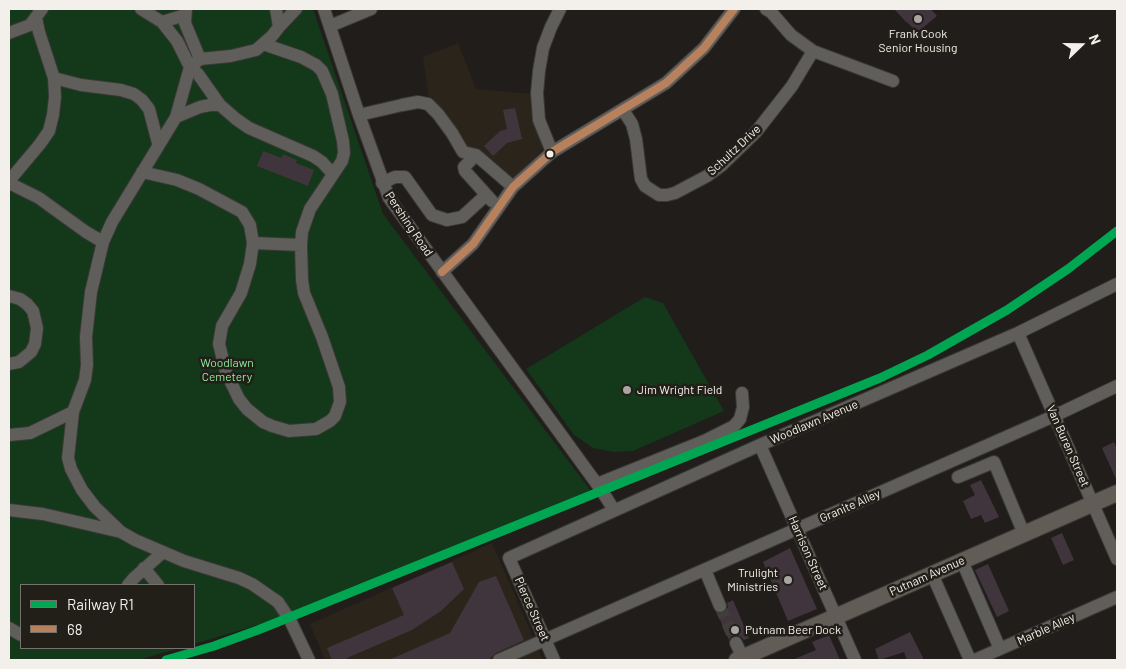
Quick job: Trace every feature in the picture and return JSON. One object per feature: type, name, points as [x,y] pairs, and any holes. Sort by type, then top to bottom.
[{"type":"main road","name":"Putnam Avenue","points":[[739,654],[836,617],[1117,493]]},
{"type":"street","points":[[141,9],[162,22],[195,63]]},
{"type":"street","points":[[276,9],[279,27]]},
{"type":"street","points":[[195,63],[256,50],[296,9]]},
{"type":"street","name":"Pershing Road","points":[[324,9],[382,183],[389,198],[614,510]]},
{"type":"street","points":[[330,26],[371,9]]},
{"type":"street","points":[[552,152],[539,120],[537,93],[543,48],[550,27],[560,9]]},
{"type":"street","points":[[442,272],[473,244],[513,187],[552,152],[666,83],[704,48],[734,9]]},
{"type":"street","points":[[769,10],[791,35],[813,51],[894,81]]},
{"type":"street","points":[[162,22],[186,12],[188,31],[198,74],[220,105],[249,128],[313,156],[322,162],[333,174]]},
{"type":"street","points":[[12,28],[30,25],[39,13]]},
{"type":"street","points":[[39,13],[39,32],[54,78],[55,97],[53,115],[49,131],[9,182],[39,198],[103,242]]},
{"type":"street","points":[[142,172],[188,184],[242,212],[250,225],[253,243],[250,264],[241,293],[222,326],[218,344],[220,355],[233,388],[254,416],[267,424],[290,431],[308,431],[324,425],[335,416],[340,402],[339,387],[322,337],[304,293],[301,245],[302,232],[310,209],[342,161],[343,141],[332,94],[322,72],[316,65],[301,57],[263,44]]},
{"type":"street","name":"Schultz Drive","points":[[623,110],[632,124],[636,139],[641,179],[645,186],[659,195],[675,193],[714,171],[756,132],[792,86],[813,51]]},
{"type":"street","points":[[195,63],[176,117],[158,143],[112,222],[103,242],[95,268],[88,309],[85,380],[73,412],[68,444],[68,458],[71,469],[82,490],[121,532],[191,564],[239,578],[252,584],[278,602],[296,632],[309,660]]},
{"type":"street","points":[[54,78],[81,85],[121,90],[134,94],[149,109],[158,143]]},
{"type":"street","points":[[359,115],[418,102],[428,104],[438,114],[463,152],[476,155],[513,187]]},
{"type":"street","points":[[176,117],[200,107],[220,105]]},
{"type":"street","points":[[476,155],[464,167],[464,171],[499,208]]},
{"type":"street","points":[[382,183],[396,177],[405,177],[432,215],[447,220],[462,217],[486,195]]},
{"type":"street","points":[[253,243],[301,245]]},
{"type":"street","name":"Woodlawn Avenue","points":[[509,558],[760,445],[1018,333],[1117,284]]},
{"type":"street","points":[[9,296],[20,299],[27,304],[33,311],[37,328],[35,344],[31,352],[19,362],[9,364]]},
{"type":"street","name":"Van Buren Street","points":[[1018,333],[1117,559]]},
{"type":"street","name":"Granite Alley","points":[[502,660],[1054,416],[1116,391]]},
{"type":"street","points":[[597,484],[734,426],[740,418],[744,407],[742,393]]},
{"type":"street","points":[[9,435],[30,433],[73,412]]},
{"type":"street","name":"Harrison Street","points":[[760,445],[855,660]]},
{"type":"street","points":[[958,477],[994,462],[1024,534]]},
{"type":"street","points":[[9,510],[44,514],[121,532]]},
{"type":"street","points":[[129,584],[163,552]]},
{"type":"street","name":"Pierce Street","points":[[509,558],[554,660]]},
{"type":"street","points":[[962,561],[1000,649]]},
{"type":"street","points":[[144,568],[157,584]]},
{"type":"street","points":[[704,570],[720,606]]},
{"type":"street","points":[[932,574],[970,660]]},
{"type":"street","name":"Marble Alley","points":[[975,660],[1117,597]]},
{"type":"street","points":[[9,628],[20,634]]},
{"type":"shaded area","points":[[458,43],[476,89],[533,94],[543,149],[504,188],[464,149],[429,101],[423,57]]},
{"type":"shaded area","points":[[492,543],[543,660],[325,660],[310,624]]},
{"type":"green space","name":"Woodlawn Cemetery","points":[[9,9],[313,9],[383,214],[591,491],[275,620],[195,644],[195,584],[20,584],[20,649],[176,649],[138,660],[9,660]]},
{"type":"green space","name":"Jim Wright Field","points":[[645,297],[663,303],[724,411],[633,451],[614,452],[593,448],[574,435],[526,369]]},
{"type":"building","name":"Frank Cook Senior Housing","points":[[894,9],[931,9],[937,16],[919,31],[907,23]]},
{"type":"building","points":[[515,108],[522,139],[507,143],[493,156],[484,146],[500,131],[507,129],[503,110]]},
{"type":"building","points":[[263,151],[282,158],[283,154],[297,160],[296,163],[314,170],[308,186],[257,166]]},
{"type":"building","points":[[1114,442],[1117,449],[1117,481],[1102,448]]},
{"type":"building","points":[[981,480],[999,517],[985,523],[981,515],[971,519],[963,501],[975,495],[970,485]]},
{"type":"building","points":[[1062,533],[1074,560],[1063,565],[1051,538]]},
{"type":"building","name":"Trulight Ministries","points":[[790,548],[817,609],[788,621],[763,562]]},
{"type":"building","points":[[452,562],[464,589],[441,611],[412,630],[347,658],[348,660],[332,660],[327,648],[404,615],[392,588]]},
{"type":"building","points":[[988,564],[1009,611],[997,617],[975,570]]},
{"type":"building","points":[[496,576],[524,640],[496,653],[488,660],[389,660],[450,633],[479,582]]},
{"type":"building","name":"Putnam Beer Dock","points":[[733,600],[749,638],[744,640],[736,635],[732,636],[729,640],[717,613],[723,614],[728,608],[727,603]]},
{"type":"building","points":[[910,632],[924,660],[907,660],[904,652],[879,660],[875,649]]},
{"type":"building","points":[[829,635],[840,660],[792,660],[816,650],[812,642]]},
{"type":"tunnel","points":[[720,606],[736,643]]},
{"type":"rail line","name":"R1","points":[[166,660],[214,646],[258,630],[880,378],[928,355],[1007,310],[1068,269],[1117,231]]},
{"type":"transit line","name":"68","points":[[442,272],[473,244],[513,187],[552,152],[666,83],[704,48],[734,9]]},
{"type":"place","name":"Frank Cook Senior Housing","points":[[918,19]]},
{"type":"place","name":"Jim Wright Field","points":[[627,390]]},
{"type":"place","name":"Trulight Ministries","points":[[788,580]]},
{"type":"place","name":"Putnam Beer Dock","points":[[735,630]]}]
